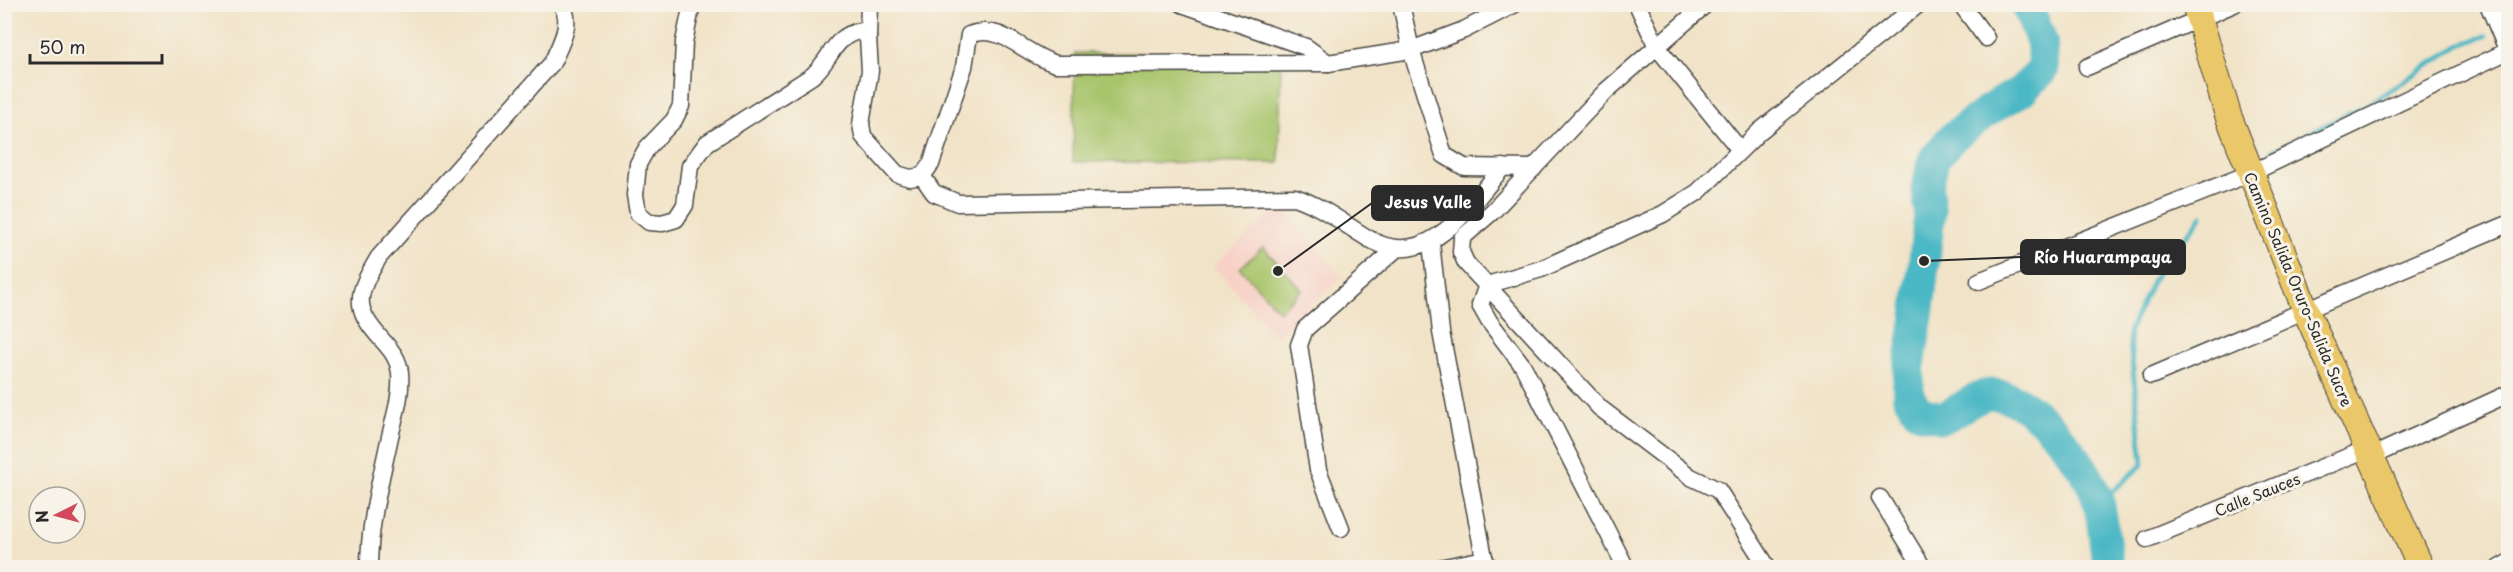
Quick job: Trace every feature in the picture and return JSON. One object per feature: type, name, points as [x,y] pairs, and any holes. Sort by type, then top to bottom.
[{"type":"main road","name":"Camino Salida Oruro-Salida Sucre","points":[[2197,13],[2228,115],[2306,311],[2421,567]]},
{"type":"street","points":[[369,567],[373,514],[400,392],[399,370],[394,354],[362,316],[360,304],[364,281],[384,250],[552,63],[566,31],[566,11],[561,4]]},
{"type":"street","points":[[692,4],[684,42],[681,106],[674,120],[647,148],[638,164],[635,178],[638,213],[649,222],[662,223],[676,219],[685,205],[690,166],[707,143],[812,76],[825,64],[839,39],[848,33],[860,31],[868,37]]},
{"type":"street","points":[[869,4],[870,70],[861,124],[863,136],[897,174],[910,178],[922,176],[931,164],[964,67],[969,35],[979,31],[992,30],[1040,60],[1056,64],[1328,63],[1411,50],[1464,30],[1515,4]]},
{"type":"street","points":[[1182,4],[1305,47],[1328,63]]},
{"type":"street","points":[[1401,4],[1411,50],[1444,155],[1464,167],[1534,168]]},
{"type":"street","points":[[1637,4],[1657,47],[1740,150]]},
{"type":"street","points":[[1706,4],[1606,91],[1492,211],[1462,238],[1461,252],[1487,285],[1600,408],[1691,477],[1718,490],[1768,567]]},
{"type":"street","points":[[1487,285],[1541,269],[1663,214],[1698,192],[1760,131],[1918,4]]},
{"type":"street","points":[[1961,4],[1986,38]]},
{"type":"street","points":[[2087,68],[2197,13],[2234,4]]},
{"type":"street","points":[[1979,281],[2251,173],[2508,51],[2488,4]]},
{"type":"street","points":[[1341,528],[1318,470],[1299,345],[1305,329],[1395,250],[1431,243],[1457,221],[1503,167]]},
{"type":"street","points":[[922,176],[934,194],[958,203],[1295,197],[1317,205],[1373,241],[1395,250]]},
{"type":"street","points":[[2151,376],[2508,224]]},
{"type":"street","points":[[1431,243],[1441,332],[1485,563],[1439,567]]},
{"type":"street","points":[[1487,285],[1480,305],[1523,366],[1626,567]]},
{"type":"street","name":"Calle Sauces","points":[[2147,539],[2369,453],[2508,394]]},
{"type":"street","points":[[1880,498],[1923,567]]},
{"type":"street","points":[[2499,567],[2508,563]]},
{"type":"shaded area","points":[[1280,206],[1342,277],[1276,336],[1213,266]]},
{"type":"green space","points":[[1075,53],[1281,54],[1279,163],[1073,162]]},
{"type":"green space","points":[[1263,247],[1302,290],[1279,311],[1240,268]]},
{"type":"waterway","points":[[2026,4],[2042,42],[2043,70],[2021,91],[1989,110],[1953,137],[1934,159],[1927,187],[1930,211],[1909,367],[1908,396],[1919,412],[1943,418],[1983,396],[2000,395],[2018,402],[2036,415],[2070,450],[2093,488],[2101,512],[2109,568]]},
{"type":"waterway","points":[[2272,151],[2367,105],[2460,45],[2486,36]]},
{"type":"waterway","points":[[2099,504],[2143,464],[2129,332],[2154,277],[2202,216]]},
{"type":"place","name":"Río Huarampaya","points":[[1924,261]]},
{"type":"place","name":"Jesus Valle","points":[[1278,271]]}]
